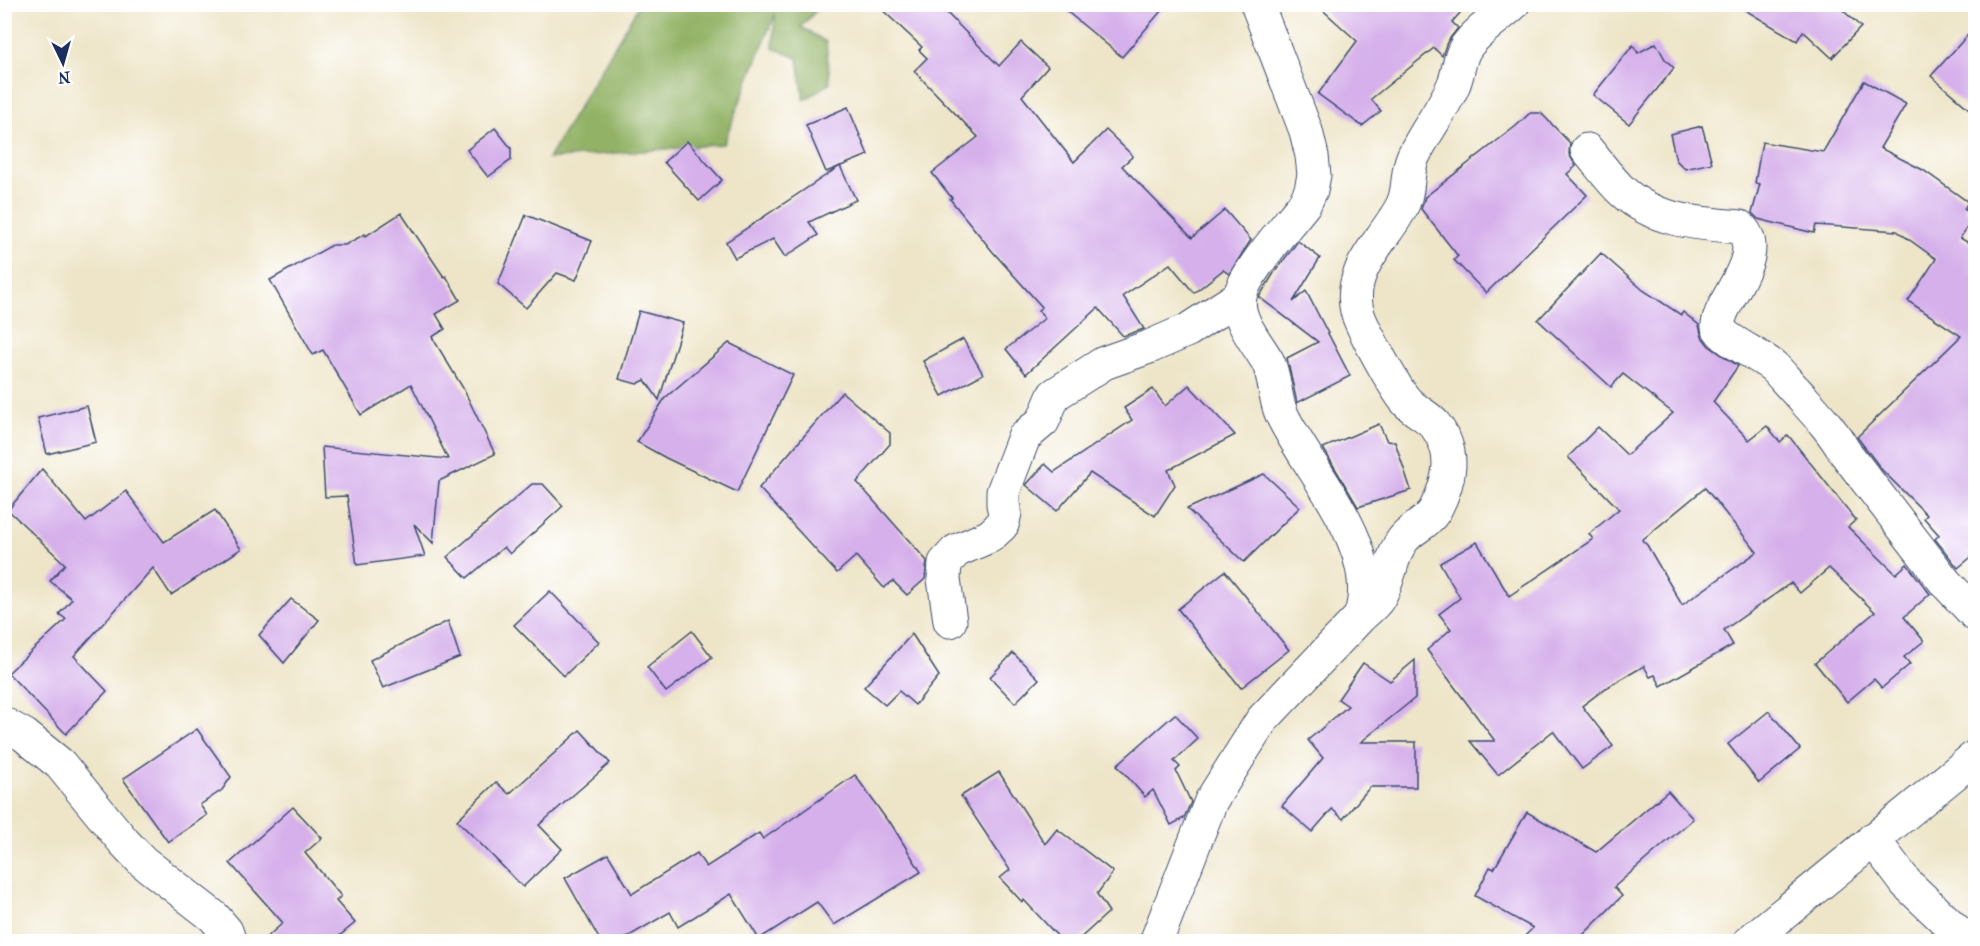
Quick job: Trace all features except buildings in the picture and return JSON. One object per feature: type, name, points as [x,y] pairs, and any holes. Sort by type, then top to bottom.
[{"type":"street","points":[[1257,4],[1306,131],[1314,175],[1305,203],[1247,278],[1239,304],[1252,340],[1268,362],[1282,415],[1356,543],[1365,581],[1366,602],[1359,618]]},
{"type":"street","points":[[1156,942],[1211,801],[1217,791],[1262,720],[1378,600],[1386,584],[1397,548],[1405,537],[1427,521],[1445,485],[1450,461],[1446,444],[1435,424],[1406,402],[1390,378],[1357,312],[1355,296],[1358,278],[1366,259],[1403,206],[1413,158],[1455,84],[1464,50],[1513,4]]},
{"type":"street","points":[[1587,150],[1623,192],[1660,216],[1740,227],[1744,231],[1749,238],[1749,256],[1723,309],[1718,323],[1719,329],[1734,342],[1773,366],[1832,430],[1844,450],[1945,582],[1976,615]]},
{"type":"street","points":[[950,621],[944,579],[945,563],[956,551],[990,536],[1002,525],[1005,513],[1003,492],[1024,437],[1043,421],[1054,395],[1104,363],[1188,330],[1240,296]]},
{"type":"street","points":[[4,724],[24,735],[60,764],[123,842],[142,861],[214,917],[226,931],[230,942]]},
{"type":"street","points":[[1749,942],[1976,756]]},
{"type":"street","points":[[1873,839],[1906,883],[1968,942]]},
{"type":"green space","points":[[639,5],[821,5],[801,27],[826,42],[830,83],[804,100],[798,58],[773,48],[775,14],[723,144],[548,159]]}]
